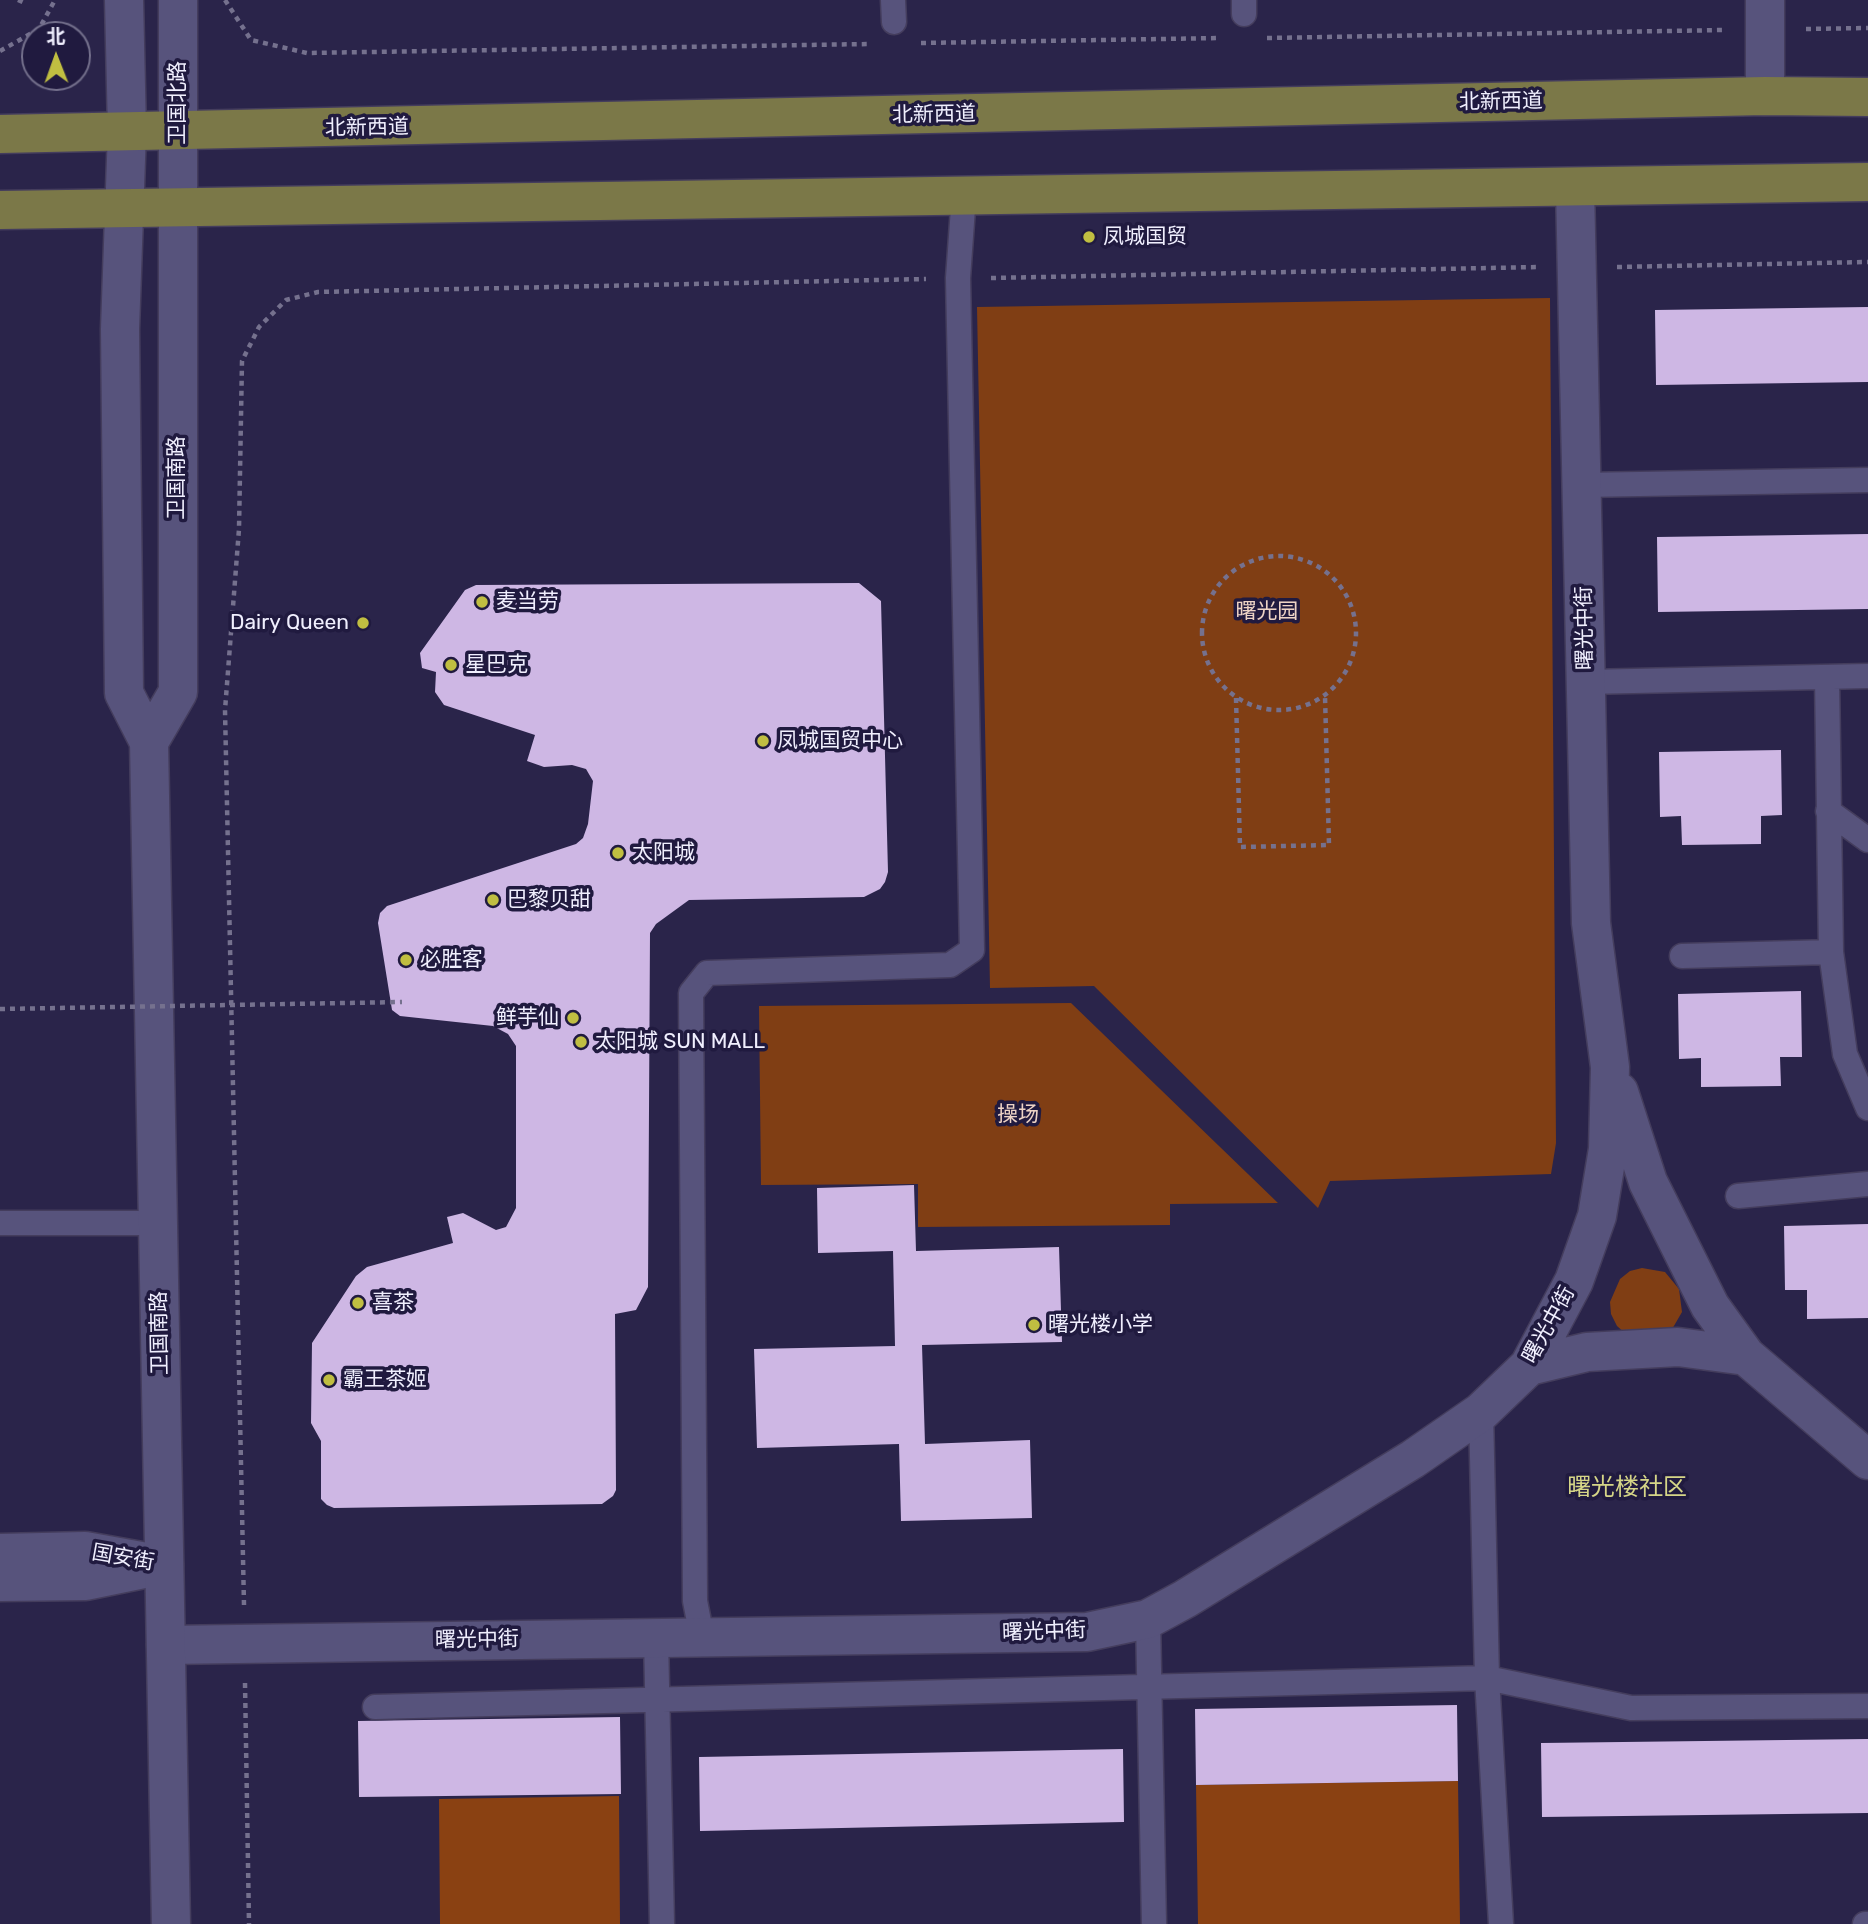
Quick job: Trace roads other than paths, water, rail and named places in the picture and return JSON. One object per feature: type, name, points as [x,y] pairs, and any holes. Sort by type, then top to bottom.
[{"type":"main road","name":"北新西道","points":[[0,134],[1765,96],[1868,97]]},
{"type":"main road","points":[[0,210],[124,206],[270,207],[964,194],[1575,188],[1868,182]]},
{"type":"street","points":[[124,0],[127,131],[124,206]]},
{"type":"street","name":"卫国北路","points":[[176,206],[179,132],[178,0]]},
{"type":"street","points":[[1765,15],[1765,96]]},
{"type":"street","name":"曙光中街","points":[[166,1645],[1087,1632],[1149,1619],[1413,1459],[1481,1412],[1529,1366],[1574,1281],[1597,1216],[1608,1149],[1610,1067],[1591,923],[1575,188]]},
{"type":"street","name":"卫国南路","points":[[124,206],[120,329],[124,692],[149,742],[171,1924]]},
{"type":"street","name":"卫国南路","points":[[149,742],[178,692],[176,206]]},
{"type":"street","name":"曙光中街","points":[[1610,1067],[1648,1182],[1710,1306],[1746,1356],[1868,1460]]},
{"type":"street","points":[[1529,1366],[1587,1352],[1678,1347],[1746,1356]]},
{"type":"street","name":"国安街","points":[[0,1553],[85,1551],[164,1565]]},
{"type":"street","name":"国安街","points":[[0,1583],[86,1581],[164,1565]]},
{"type":"lane","points":[[702,1637],[695,1601],[691,993],[708,972],[950,965],[972,950],[964,194]]},
{"type":"lane","points":[[1582,485],[1868,480]]},
{"type":"lane","points":[[1586,682],[1868,676]]},
{"type":"lane","points":[[1827,677],[1831,951],[1845,1054],[1868,1108]]},
{"type":"lane","points":[[1828,811],[1868,840]]},
{"type":"lane","points":[[1682,956],[1831,951]]},
{"type":"lane","points":[[1738,1196],[1868,1184]]},
{"type":"lane","points":[[0,1223],[158,1223]]},
{"type":"lane","points":[[1481,1412],[1487,1678],[1501,1924]]},
{"type":"lane","points":[[1142,1924],[1154,1924],[1149,1619]]},
{"type":"lane","points":[[656,1637],[662,1924]]},
{"type":"lane","points":[[375,1707],[1487,1678],[1631,1708],[1868,1706]]},
{"type":"place","name":"凤城国贸","points":[[1089,237]]},
{"type":"place","name":"麦当劳","points":[[482,602]]},
{"type":"place","name":"Dairy Queen","points":[[363,623]]},
{"type":"place","name":"星巴克","points":[[451,665]]},
{"type":"place","name":"凤城国贸中心","points":[[763,741]]},
{"type":"place","name":"太阳城","points":[[618,853]]},
{"type":"place","name":"巴黎贝甜","points":[[493,900]]},
{"type":"place","name":"必胜客","points":[[406,960]]},
{"type":"place","name":"鲜芋仙","points":[[573,1018]]},
{"type":"place","name":"太阳城 SUN MALL","points":[[581,1042]]},
{"type":"place","name":"喜茶","points":[[358,1303]]},
{"type":"place","name":"曙光楼小学","points":[[1034,1325]]},
{"type":"place","name":"霸王茶姬","points":[[329,1380]]},
{"type":"district","name":"曙光楼社区","points":[[1627,1488]]},
{"type":"park label","name":"曙光园","points":[[1267,612]]},
{"type":"park label","name":"操场","points":[[1018,1115]]}]
